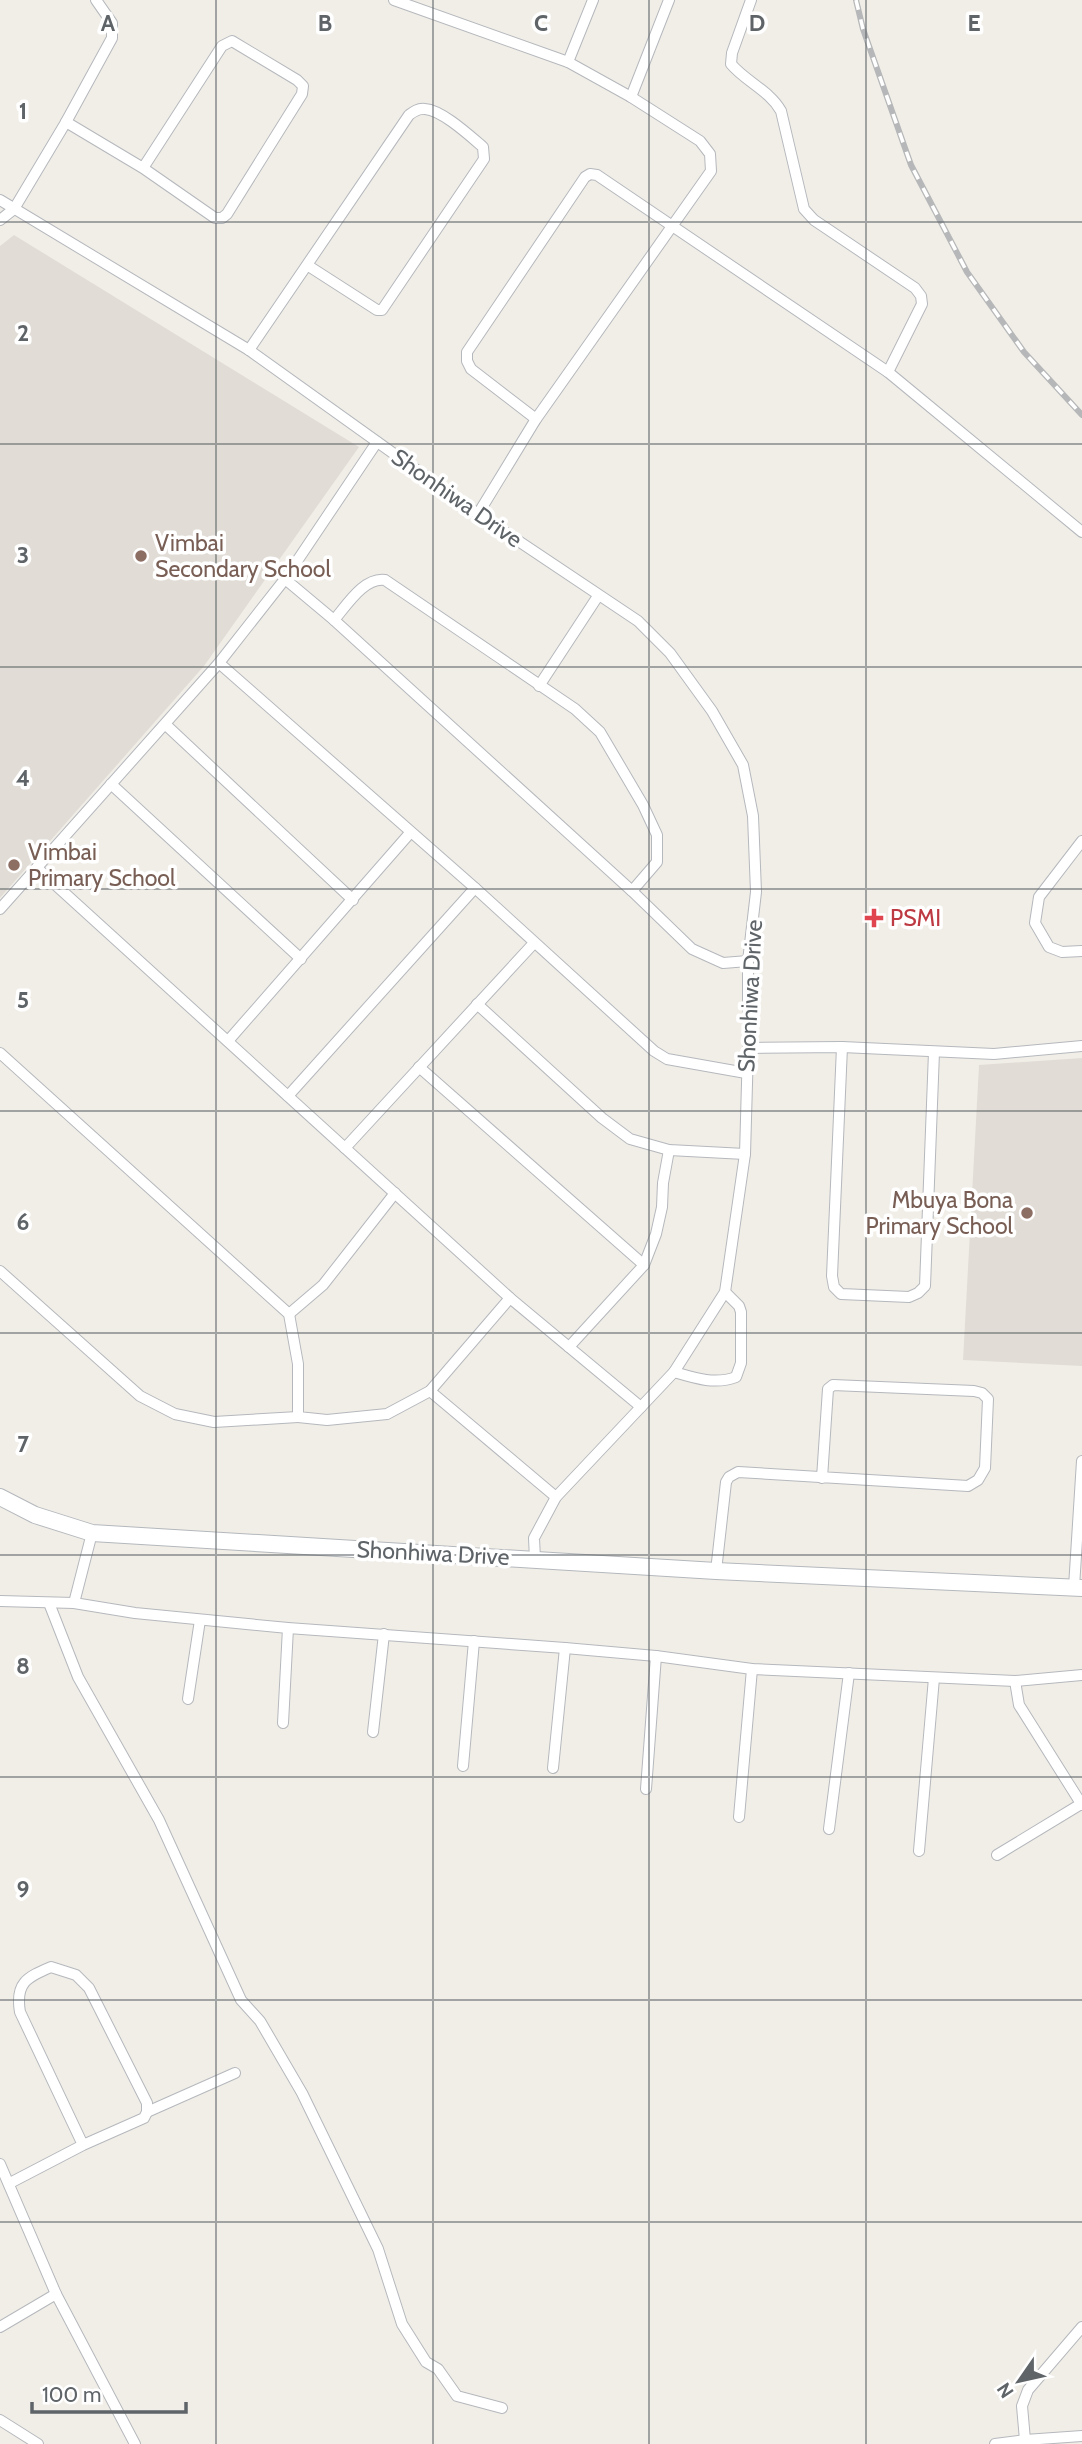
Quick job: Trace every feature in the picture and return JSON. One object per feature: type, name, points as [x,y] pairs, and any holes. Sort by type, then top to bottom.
[{"type":"street","points":[[0,220],[14,209],[112,38],[111,23],[96,0]]},
{"type":"street","points":[[394,0],[429,6],[568,62],[701,141],[710,154],[711,171],[537,419],[478,514]]},
{"type":"street","points":[[568,62],[593,0]]},
{"type":"street","points":[[631,97],[669,0]]},
{"type":"street","points":[[751,0],[732,53],[731,64],[776,102],[781,111],[804,209],[814,220],[915,288],[921,296],[922,304],[888,372]]},
{"type":"street","points":[[66,122],[143,169],[215,218],[222,218],[302,94],[303,86],[232,41],[227,42],[143,169]]},
{"type":"street","points":[[249,350],[409,115],[415,110],[426,108],[483,147],[484,159],[382,310],[377,310],[307,265]]},
{"type":"street","points":[[537,419],[471,369],[467,352],[585,177],[590,174],[597,175],[888,372],[1082,532]]},
{"type":"street","name":"Shonhiwa Drive","points":[[0,200],[249,350],[478,514],[638,621],[670,653],[712,710],[743,765],[752,816],[756,892],[748,961],[745,1154],[725,1292],[674,1372],[556,1497],[534,1538],[535,1559],[92,1533],[34,1515],[0,1497]]},
{"type":"street","points":[[0,909],[219,663],[285,579],[377,442]]},
{"type":"street","points":[[285,579],[334,620],[632,891],[692,949],[723,963],[748,961]]},
{"type":"street","points":[[334,620],[368,582],[385,580],[575,709],[600,732],[657,835],[657,862],[632,891]]},
{"type":"street","points":[[539,685],[598,596]]},
{"type":"street","points":[[219,663],[475,888],[654,1051],[667,1059],[747,1073]]},
{"type":"street","points":[[166,725],[354,900]]},
{"type":"street","points":[[111,784],[301,959]]},
{"type":"street","points":[[228,1041],[410,833]]},
{"type":"street","points":[[1082,841],[1039,897],[1035,923],[1049,947],[1062,952],[1082,951]]},
{"type":"street","points":[[37,868],[510,1298],[641,1407]]},
{"type":"street","points":[[288,1096],[475,888]]},
{"type":"street","points":[[345,1148],[534,943]]},
{"type":"street","points":[[477,1004],[601,1118],[630,1139],[669,1150],[745,1154]]},
{"type":"street","points":[[748,1048],[842,1046],[994,1054],[1082,1046]]},
{"type":"street","points":[[842,1046],[832,1276],[834,1287],[841,1294],[909,1297],[925,1286],[934,1052]]},
{"type":"street","points":[[0,1053],[289,1314],[298,1364],[298,1417]]},
{"type":"street","points":[[419,1067],[644,1265]]},
{"type":"street","points":[[569,1348],[644,1265],[656,1234],[662,1207],[669,1150]]},
{"type":"street","points":[[289,1314],[323,1285],[395,1193]]},
{"type":"street","points":[[0,1271],[140,1396],[175,1413],[214,1422],[298,1417],[327,1420],[387,1414],[430,1391],[510,1298]]},
{"type":"street","points":[[674,1372],[705,1381],[736,1377],[741,1363],[741,1312],[739,1306],[725,1292]]},
{"type":"street","points":[[716,1571],[726,1482],[729,1477],[738,1472],[822,1478],[968,1486],[978,1480],[985,1468],[988,1399],[982,1393],[974,1391],[833,1385],[828,1389],[822,1478]]},
{"type":"street","points":[[430,1391],[556,1497]]},
{"type":"street","points":[[535,1559],[716,1571],[1078,1588],[1082,1461]]},
{"type":"street","points":[[74,1604],[92,1533]]},
{"type":"street","points":[[0,1601],[74,1604],[288,1629],[656,1656],[752,1669],[1015,1681],[1082,1675]]},
{"type":"street","points":[[49,1603],[78,1677],[159,1820],[241,2000],[260,2021],[302,2093],[378,2249],[402,2323],[426,2362],[439,2369],[457,2396],[502,2408]]},
{"type":"street","points":[[188,1699],[200,1620]]},
{"type":"street","points":[[283,1723],[288,1629]]},
{"type":"street","points":[[373,1732],[384,1634]]},
{"type":"street","points":[[463,1766],[474,1641]]},
{"type":"street","points":[[553,1768],[565,1648]]},
{"type":"street","points":[[646,1789],[656,1656]]},
{"type":"street","points":[[739,1817],[752,1669]]},
{"type":"street","points":[[829,1829],[849,1673]]},
{"type":"street","points":[[919,1851],[934,1678]]},
{"type":"street","points":[[997,1855],[1082,1804],[1019,1705],[1015,1681]]},
{"type":"street","points":[[9,2183],[83,2145],[144,2118],[147,2112],[147,2103],[89,1988],[76,1975],[51,1967],[31,1975],[17,1996],[20,2012],[83,2145]]},
{"type":"street","points":[[147,2112],[235,2073]]},
{"type":"street","points":[[0,2164],[56,2294],[135,2444]]},
{"type":"street","points":[[0,2327],[56,2294]]},
{"type":"street","points":[[1025,2440],[1023,2406],[1028,2390],[1082,2327]]},
{"type":"street","points":[[0,2420],[38,2444]]},
{"type":"street","points":[[995,2444],[1082,2436]]},
{"type":"shaded area","name":"Vimbai Secondary School","points":[[14,235],[359,447],[204,666],[0,898],[0,246]]},
{"type":"shaded area","name":"Mbuya Bona Primary School","points":[[1082,1058],[1082,1366],[963,1360],[979,1065]]},
{"type":"railway","points":[[856,0],[863,29],[911,165],[967,272],[1024,352],[1082,415]]},
{"type":"place","name":"Vimbai Secondary School","points":[[141,556]]},
{"type":"place","name":"Vimbai Primary School","points":[[14,865]]},
{"type":"place","name":"PSMI","points":[[874,918]]},
{"type":"place","name":"Mbuya Bona Primary School","points":[[1027,1213]]}]
